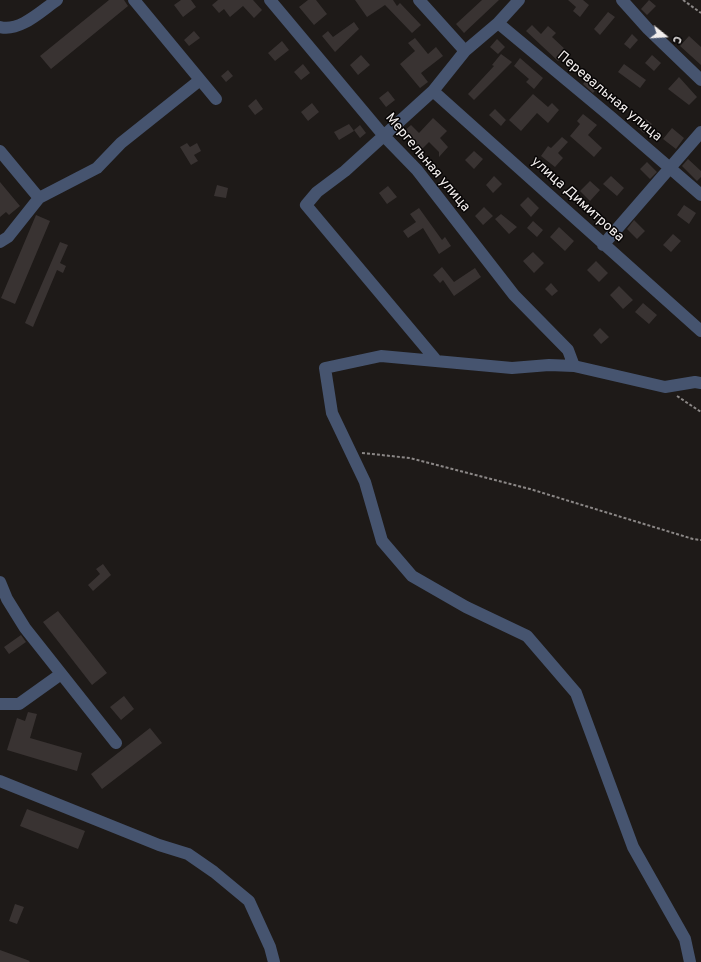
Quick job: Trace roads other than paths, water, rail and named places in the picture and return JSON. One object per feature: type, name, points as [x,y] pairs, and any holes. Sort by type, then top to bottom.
[{"type":"street","points":[[0,27],[7,29],[18,26],[57,0]]},
{"type":"street","points":[[134,0],[216,99]]},
{"type":"street","name":"Мергельная улица","points":[[270,0],[384,136],[417,170],[514,295],[568,350],[574,366]]},
{"type":"street","points":[[419,0],[465,51]]},
{"type":"street","points":[[436,360],[306,205],[317,192],[345,171],[433,91],[465,51],[498,23],[519,0]]},
{"type":"street","points":[[622,0],[648,29],[701,80]]},
{"type":"street","name":"Перевальная улица","points":[[498,23],[611,116],[701,195]]},
{"type":"street","points":[[0,242],[8,237],[39,198],[97,168],[121,143],[200,80]]},
{"type":"street","name":"улица Димитрова","points":[[433,91],[701,331]]},
{"type":"street","points":[[604,245],[701,132]]},
{"type":"street","points":[[0,151],[39,198]]},
{"type":"street","points":[[690,962],[685,938],[633,847],[576,693],[527,636],[466,607],[412,576],[382,541],[365,482],[332,413],[325,368],[381,356],[512,368],[574,366],[665,387],[695,382],[701,383]]},
{"type":"street","points":[[0,582],[6,607],[25,628],[116,743]]},
{"type":"street","points":[[0,704],[19,704],[61,674]]},
{"type":"street","points":[[0,781],[159,845],[188,854],[214,872],[249,901],[270,947],[274,962]]}]
